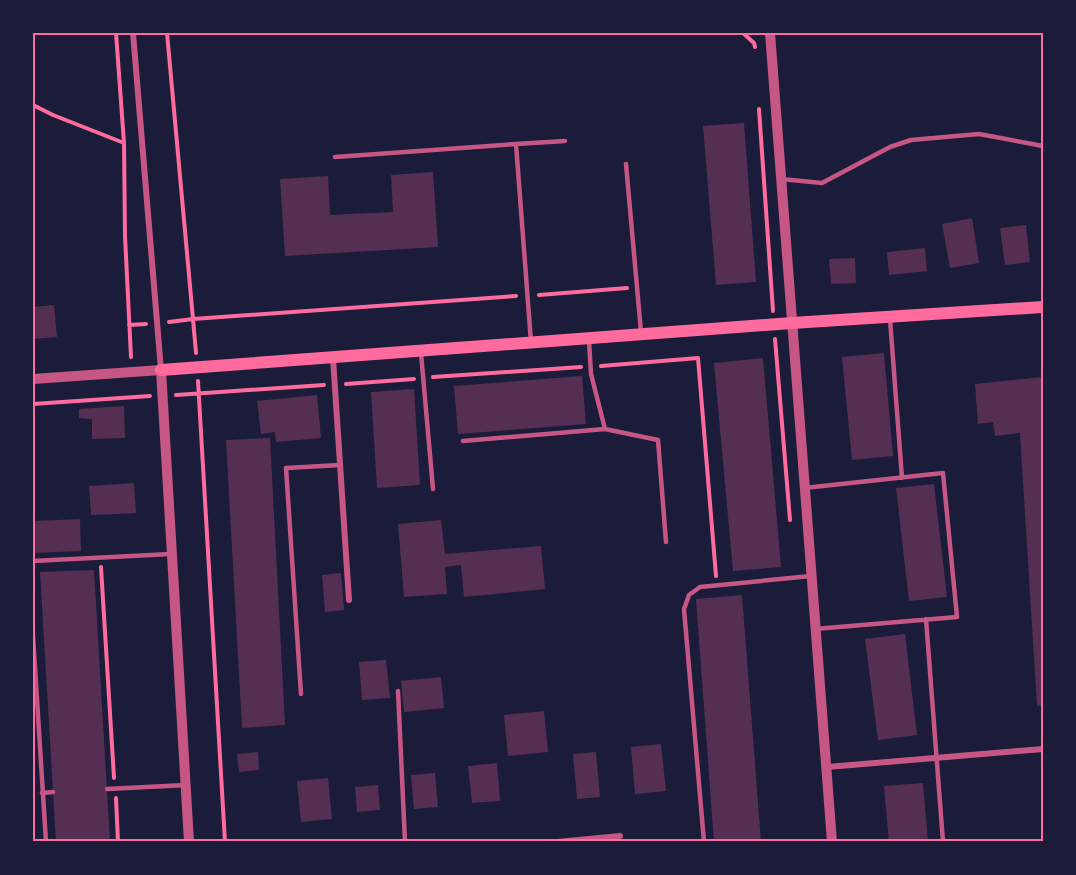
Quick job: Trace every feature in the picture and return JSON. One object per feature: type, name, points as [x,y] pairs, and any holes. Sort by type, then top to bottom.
[{"type":"main road","points":[[161,370],[774,324],[1043,307]]},
{"type":"street","points":[[133,33],[158,323],[189,842]]},
{"type":"street","points":[[770,33],[832,842]]},
{"type":"street","points":[[333,357],[349,600]]},
{"type":"street","points":[[33,380],[161,370]]},
{"type":"street","points":[[827,767],[1043,749]]},
{"type":"street","points":[[557,842],[620,836]]},
{"type":"lane","points":[[781,179],[822,183],[890,147],[911,140],[979,134],[1043,146]]},
{"type":"lane","points":[[335,157],[565,141]]},
{"type":"lane","points":[[516,144],[531,342]]},
{"type":"lane","points":[[626,164],[642,334]]},
{"type":"lane","points":[[890,317],[902,478]]},
{"type":"lane","points":[[589,338],[591,366],[605,429]]},
{"type":"lane","points":[[421,351],[433,489]]},
{"type":"lane","points":[[463,441],[605,429],[658,440],[666,542]]},
{"type":"lane","points":[[301,694],[286,468],[340,465]]},
{"type":"lane","points":[[804,488],[943,473],[957,617],[816,629]]},
{"type":"lane","points":[[33,561],[172,554]]},
{"type":"lane","points":[[704,842],[684,609],[689,595],[700,587],[811,576]]},
{"type":"lane","points":[[926,619],[943,842]]},
{"type":"lane","points":[[33,636],[45,842]]},
{"type":"lane","points":[[398,691],[405,842]]},
{"type":"lane","points":[[33,773],[41,779]]},
{"type":"lane","points":[[107,789],[186,785]]},
{"type":"lane","points":[[42,793],[53,792]]},
{"type":"path","points":[[116,33],[124,143],[125,236],[133,397]]},
{"type":"path","points":[[167,33],[198,367],[225,842]]},
{"type":"path","points":[[743,33],[754,43],[755,55]]},
{"type":"path","points":[[758,102],[791,531]]},
{"type":"path","points":[[33,105],[53,116],[124,143]]},
{"type":"path","points":[[129,325],[637,288]]},
{"type":"path","points":[[33,404],[335,385],[699,358],[717,586]]},
{"type":"path","points":[[101,558],[118,842]]},
{"type":"building","points":[[744,123],[756,282],[716,285],[703,126]]},
{"type":"building","points":[[433,172],[438,247],[285,256],[280,179],[328,176],[330,215],[393,212],[391,175]]},
{"type":"building","points":[[972,218],[979,263],[950,268],[942,224]]},
{"type":"building","points":[[1026,225],[1030,262],[1005,265],[1000,228]]},
{"type":"building","points":[[925,248],[927,271],[889,275],[887,252]]},
{"type":"building","points":[[855,258],[856,283],[831,284],[829,259]]},
{"type":"building","points":[[54,305],[57,337],[33,339],[33,307]]},
{"type":"building","points":[[884,353],[893,456],[852,460],[842,357]]},
{"type":"building","points":[[763,358],[781,567],[733,571],[714,363]]},
{"type":"building","points":[[582,376],[586,424],[458,434],[454,386]]},
{"type":"building","points":[[1043,377],[1043,705],[1037,706],[1020,433],[995,436],[993,422],[978,424],[975,384]]},
{"type":"building","points":[[414,389],[420,485],[377,488],[371,392]]},
{"type":"building","points":[[317,395],[321,438],[276,442],[275,432],[261,434],[257,401]]},
{"type":"building","points":[[124,406],[125,438],[92,439],[92,419],[79,418],[79,409]]},
{"type":"building","points":[[270,438],[285,725],[242,728],[226,440]]},
{"type":"building","points":[[134,483],[136,513],[91,515],[89,486]]},
{"type":"building","points":[[934,484],[947,597],[909,601],[896,488]]},
{"type":"building","points":[[80,519],[81,551],[33,553],[33,521]]},
{"type":"building","points":[[441,520],[445,554],[541,546],[545,589],[464,597],[461,565],[445,567],[447,594],[404,597],[398,524]]},
{"type":"building","points":[[94,570],[110,842],[56,842],[40,572]]},
{"type":"building","points":[[341,573],[344,610],[325,612],[322,575]]},
{"type":"building","points":[[742,595],[761,842],[714,842],[696,599]]},
{"type":"building","points":[[905,634],[917,735],[878,740],[865,639]]},
{"type":"building","points":[[386,660],[390,698],[362,700],[359,662]]},
{"type":"building","points":[[441,677],[444,708],[404,712],[401,681]]},
{"type":"building","points":[[544,711],[548,752],[508,756],[504,715]]},
{"type":"building","points":[[661,744],[666,791],[635,794],[631,747]]},
{"type":"building","points":[[258,752],[259,770],[239,772],[237,754]]},
{"type":"building","points":[[596,752],[600,797],[577,799],[573,754]]},
{"type":"building","points":[[497,763],[500,801],[472,803],[468,766]]},
{"type":"building","points":[[435,773],[438,807],[414,809],[411,775]]},
{"type":"building","points":[[328,778],[332,819],[301,822],[297,781]]},
{"type":"building","points":[[923,783],[928,842],[889,842],[884,786]]},
{"type":"building","points":[[378,785],[380,810],[357,812],[355,787]]}]
